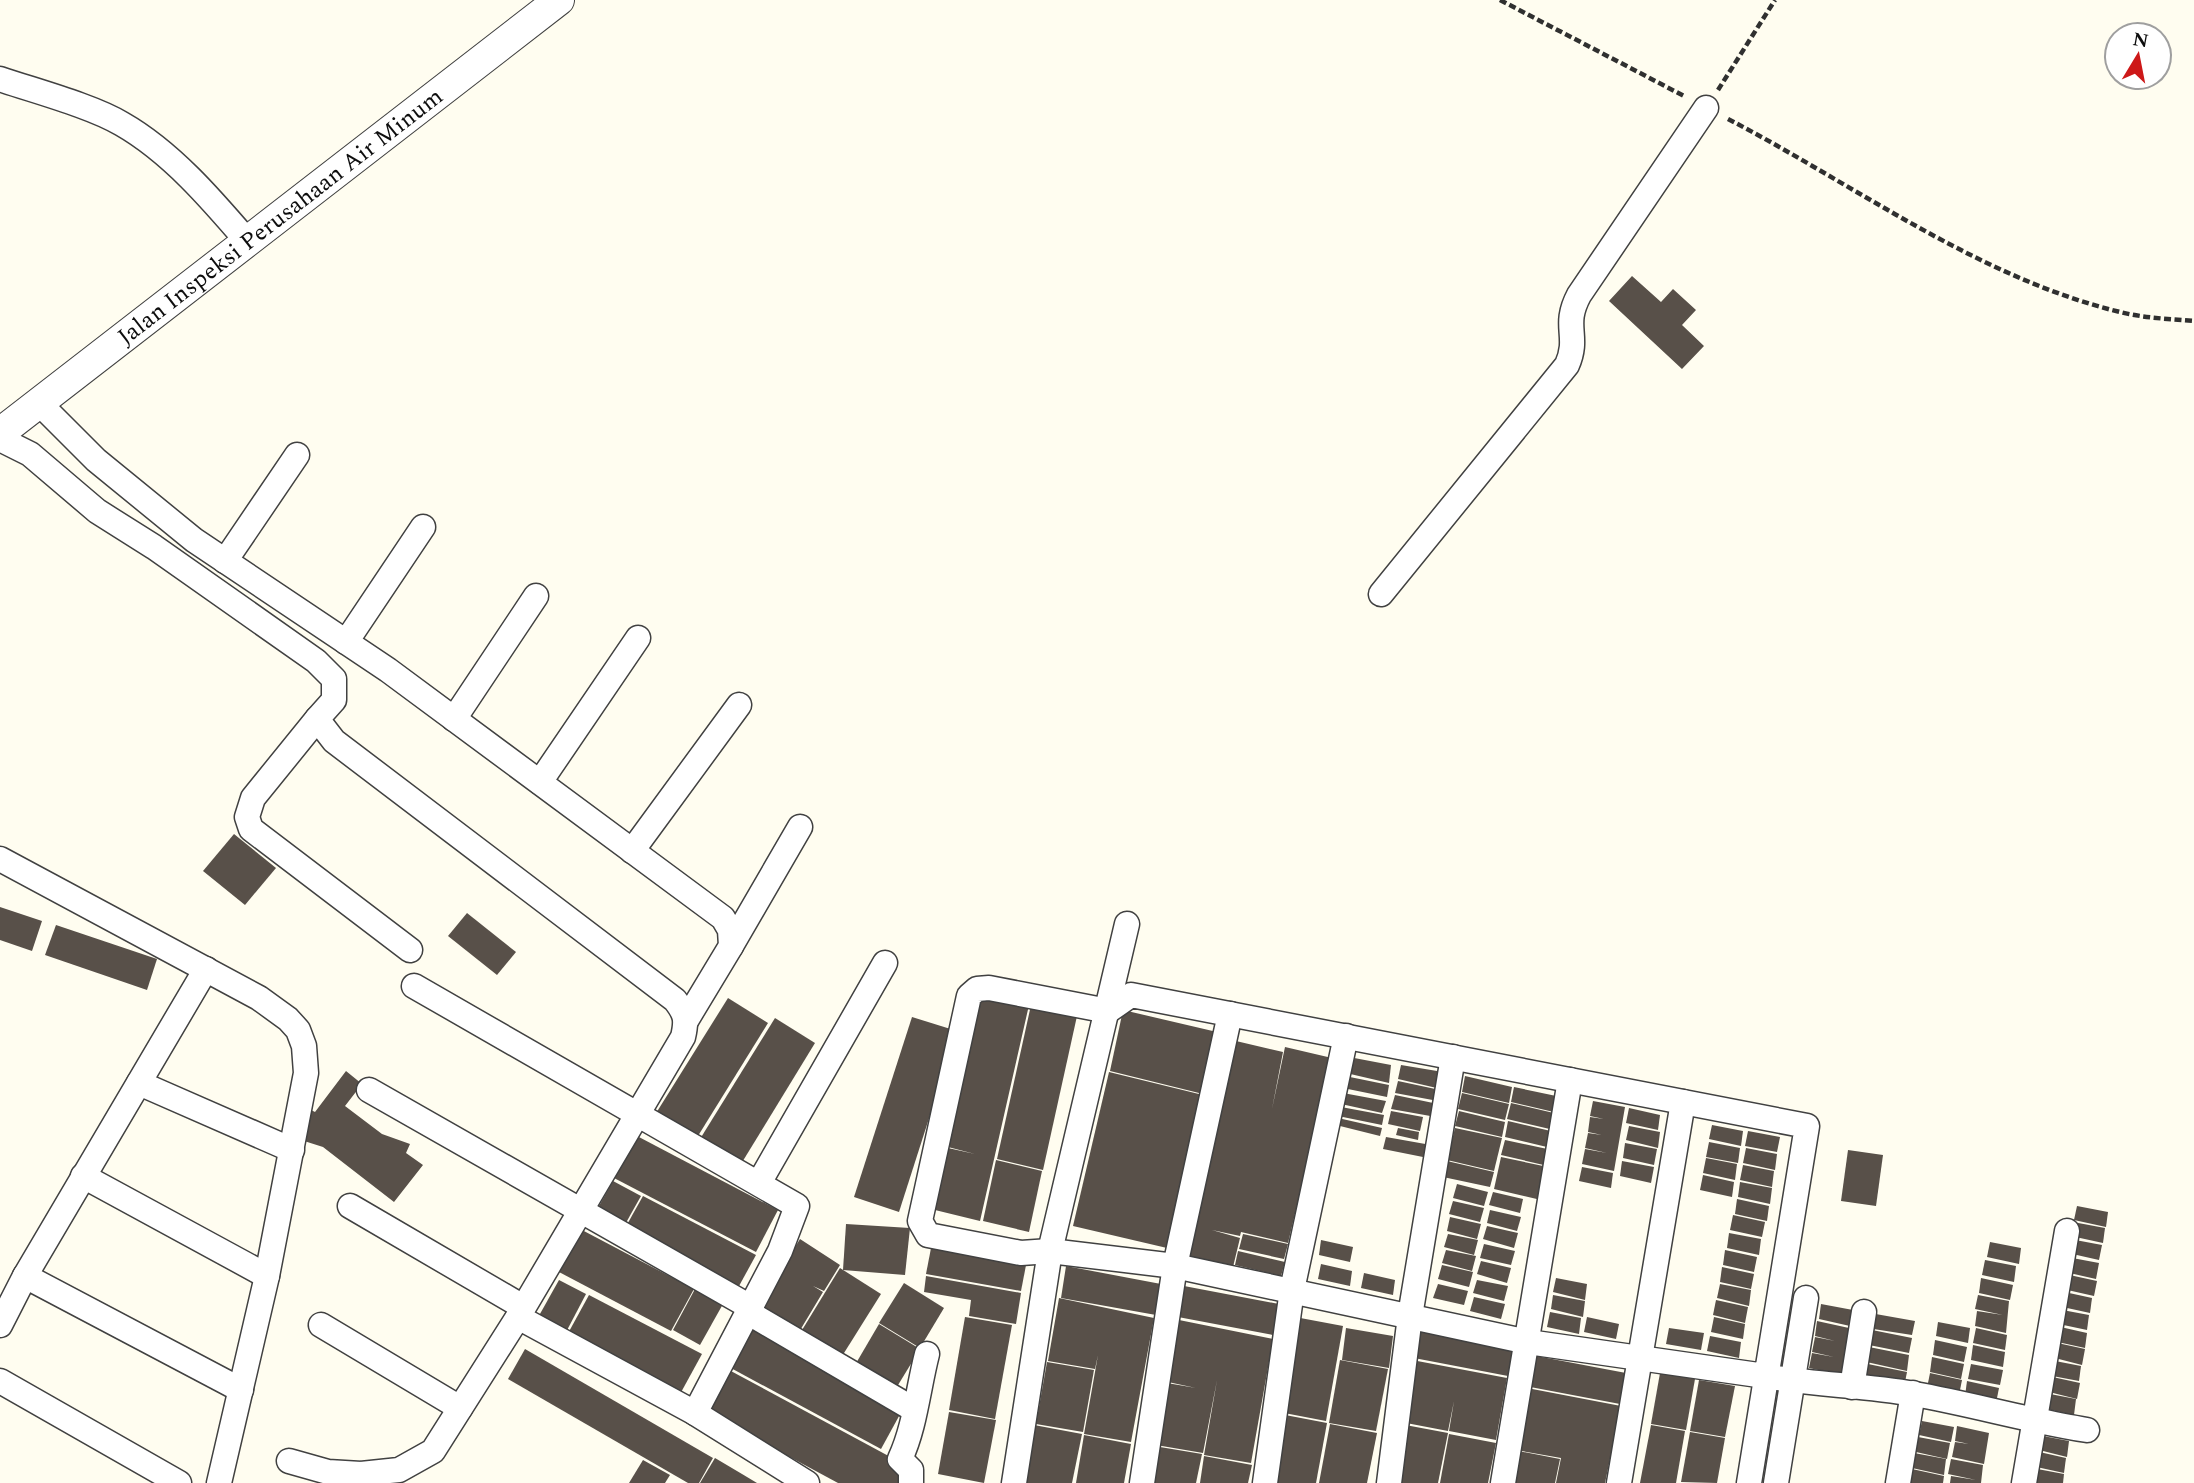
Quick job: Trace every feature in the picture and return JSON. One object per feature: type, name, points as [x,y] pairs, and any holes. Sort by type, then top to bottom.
[{"type":"street","name":"Jalan Inspeksi Perusahaan Air Minum","points":[[0,433],[559,0]]},
{"type":"street","points":[[0,79],[121,122],[207,196],[248,242]]},
{"type":"street","points":[[1381,594],[1567,365],[1572,352],[1573,337],[1569,313],[1578,295],[1706,108]]},
{"type":"street","points":[[40,402],[96,460],[194,540],[346,642],[454,719],[723,918],[730,930],[731,946]]},
{"type":"street","points":[[0,439],[30,454],[97,511],[154,547],[316,661],[334,679],[334,700],[253,798],[247,817],[251,829],[410,950]]},
{"type":"street","points":[[225,561],[297,456]]},
{"type":"street","points":[[346,642],[424,527]]},
{"type":"street","points":[[454,719],[536,596]]},
{"type":"street","points":[[540,782],[638,638]]},
{"type":"street","points":[[632,851],[739,705]]},
{"type":"street","points":[[317,719],[334,741],[360,763],[675,1000],[687,1019]]},
{"type":"street","points":[[289,1461],[339,1473],[361,1474],[399,1470],[433,1451],[520,1312],[683,1037],[687,1019],[800,827]]},
{"type":"street","points":[[0,859],[259,998],[288,1019],[298,1030],[304,1046],[306,1073],[292,1150],[267,1276],[219,1483]]},
{"type":"street","points":[[1014,1483],[1050,1251],[1127,924]]},
{"type":"street","points":[[759,1183],[885,963]]},
{"type":"street","points":[[0,1325],[25,1276],[205,969]]},
{"type":"street","points":[[414,986],[797,1206],[787,1236],[751,1311],[695,1413]]},
{"type":"street","points":[[1749,1483],[1765,1376],[1807,1126],[1131,995],[1108,1011],[989,988],[977,989],[970,996],[920,1221],[922,1229],[939,1238],[1021,1253],[1050,1251],[1175,1266],[1528,1342],[1765,1376],[1793,1381],[1913,1393],[2036,1422],[2087,1430]]},
{"type":"street","points":[[1142,1483],[1175,1266],[1230,1014]]},
{"type":"street","points":[[1265,1483],[1292,1290],[1346,1036]]},
{"type":"street","points":[[1389,1483],[1410,1316],[1453,1058]]},
{"type":"street","points":[[1503,1483],[1570,1080]]},
{"type":"street","points":[[139,1083],[292,1150]]},
{"type":"street","points":[[369,1090],[579,1209],[913,1409]]},
{"type":"street","points":[[1619,1483],[1683,1102]]},
{"type":"street","points":[[83,1176],[267,1276]]},
{"type":"street","points":[[350,1206],[520,1312],[695,1413],[807,1483]]},
{"type":"street","points":[[2024,1483],[2067,1231]]},
{"type":"street","points":[[25,1276],[241,1390]]},
{"type":"street","points":[[1776,1483],[1806,1298]]},
{"type":"street","points":[[1852,1387],[1864,1312]]},
{"type":"street","points":[[321,1325],[460,1408]]},
{"type":"street","points":[[911,1483],[911,1470],[900,1459],[910,1436],[913,1409],[927,1354]]},
{"type":"street","points":[[0,1381],[179,1483]]},
{"type":"street","points":[[1898,1483],[1913,1393]]},
{"type":"path","points":[[1500,0],[1806,160],[1975,259],[2054,291],[2120,312],[2194,321]]},
{"type":"path","points":[[1706,108],[1775,0]]},
{"type":"building","points":[[1632,276],[1661,302],[1673,289],[1696,310],[1682,325],[1704,346],[1682,369],[1609,301]]},
{"type":"building","points":[[234,834],[276,868],[245,905],[203,871]]},
{"type":"building","points":[[0,907],[42,921],[32,951],[0,940]]},
{"type":"building","points":[[467,913],[516,952],[497,975],[448,936]]},
{"type":"building","points":[[56,925],[157,959],[147,990],[45,955]]},
{"type":"building","points":[[982,993],[1029,1005],[980,1221],[935,1210],[948,1148],[975,1154],[948,1147]]},
{"type":"building","points":[[728,998],[768,1023],[693,1144],[653,1118]]},
{"type":"building","points":[[1031,1005],[1077,1016],[1043,1170],[997,1159]]},
{"type":"building","points":[[1123,1010],[1217,1032],[1203,1094],[1110,1071]]},
{"type":"building","points":[[912,1017],[957,1031],[899,1212],[854,1197]]},
{"type":"building","points":[[775,1018],[815,1043],[741,1164],[700,1139]]},
{"type":"building","points":[[1236,1041],[1283,1052],[1272,1109],[1285,1047],[1332,1058],[1288,1243],[1241,1232],[1240,1236],[1212,1230],[1240,1238],[1233,1267],[1186,1256]]},
{"type":"building","points":[[1349,1057],[1391,1065],[1389,1083],[1346,1073]]},
{"type":"building","points":[[1401,1065],[1443,1072],[1441,1089],[1398,1079]]},
{"type":"building","points":[[346,1071],[362,1084],[345,1106],[382,1134],[410,1144],[406,1153],[423,1165],[394,1202],[323,1147],[301,1140],[311,1110],[315,1112]]},
{"type":"building","points":[[1109,1072],[1203,1095],[1167,1248],[1073,1226]]},
{"type":"building","points":[[1345,1076],[1389,1085],[1387,1097],[1343,1088]]},
{"type":"building","points":[[1465,1076],[1512,1087],[1509,1103],[1462,1092]]},
{"type":"building","points":[[1398,1081],[1440,1090],[1438,1101],[1395,1093]]},
{"type":"building","points":[[1514,1087],[1561,1097],[1558,1113],[1511,1102]]},
{"type":"building","points":[[1343,1093],[1386,1101],[1382,1113],[1341,1104]]},
{"type":"building","points":[[1462,1093],[1509,1104],[1505,1120],[1458,1109]]},
{"type":"building","points":[[1395,1095],[1438,1104],[1436,1117],[1391,1109]]},
{"type":"building","points":[[1593,1101],[1625,1107],[1614,1171],[1582,1164],[1585,1149],[1607,1153],[1585,1148],[1588,1133],[1602,1135],[1588,1132],[1590,1117],[1604,1119],[1590,1116]]},
{"type":"building","points":[[1511,1103],[1558,1114],[1554,1130],[1507,1119]]},
{"type":"building","points":[[1341,1107],[1384,1115],[1382,1125],[1338,1116]]},
{"type":"building","points":[[1629,1108],[1660,1115],[1658,1130],[1626,1123]]},
{"type":"building","points":[[1391,1111],[1423,1117],[1420,1131],[1388,1124]]},
{"type":"building","points":[[1459,1111],[1505,1122],[1502,1137],[1455,1126]]},
{"type":"building","points":[[1338,1118],[1382,1128],[1380,1136],[1336,1125]]},
{"type":"building","points":[[1508,1121],[1555,1132],[1551,1148],[1505,1137]]},
{"type":"building","points":[[1712,1125],[1743,1131],[1741,1146],[1709,1139]]},
{"type":"building","points":[[1629,1126],[1660,1132],[1658,1148],[1626,1140]]},
{"type":"building","points":[[1398,1128],[1419,1132],[1418,1140],[1396,1135]]},
{"type":"building","points":[[1455,1128],[1502,1138],[1494,1171],[1447,1160]]},
{"type":"building","points":[[1748,1131],[1780,1137],[1777,1152],[1745,1146]]},
{"type":"building","points":[[637,1136],[778,1210],[756,1252],[614,1178]]},
{"type":"building","points":[[1386,1137],[1431,1145],[1428,1158],[1383,1149]]},
{"type":"building","points":[[1505,1140],[1552,1150],[1548,1166],[1501,1155]]},
{"type":"building","points":[[1709,1142],[1740,1148],[1738,1163],[1706,1157]]},
{"type":"building","points":[[1625,1143],[1657,1149],[1654,1165],[1623,1158]]},
{"type":"building","points":[[1746,1148],[1777,1154],[1775,1170],[1743,1163]]},
{"type":"building","points":[[1848,1150],[1883,1155],[1876,1206],[1841,1201]]},
{"type":"building","points":[[1501,1157],[1548,1167],[1541,1200],[1494,1189]]},
{"type":"building","points":[[1706,1158],[1737,1164],[1735,1180],[1703,1173]]},
{"type":"building","points":[[996,1160],[1042,1171],[1029,1232],[983,1221]]},
{"type":"building","points":[[1447,1161],[1494,1172],[1490,1187],[1443,1177]]},
{"type":"building","points":[[1622,1161],[1654,1167],[1651,1183],[1620,1176]]},
{"type":"building","points":[[1743,1165],[1774,1171],[1772,1187],[1740,1180]]},
{"type":"building","points":[[1582,1167],[1613,1173],[1611,1188],[1579,1181]]},
{"type":"building","points":[[1703,1175],[1734,1182],[1732,1197],[1700,1190]]},
{"type":"building","points":[[613,1181],[641,1196],[618,1237],[590,1222]]},
{"type":"building","points":[[1740,1182],[1772,1188],[1770,1204],[1738,1197]]},
{"type":"building","points":[[1457,1184],[1488,1192],[1484,1206],[1453,1198]]},
{"type":"building","points":[[1493,1192],[1523,1199],[1520,1213],[1489,1205]]},
{"type":"building","points":[[643,1196],[756,1255],[733,1297],[620,1237]]},
{"type":"building","points":[[1737,1199],[1769,1206],[1767,1221],[1735,1214]]},
{"type":"building","points":[[1453,1201],[1484,1208],[1480,1222],[1449,1214]]},
{"type":"building","points":[[2077,1206],[2108,1212],[2106,1227],[2074,1220]]},
{"type":"building","points":[[1490,1210],[1521,1217],[1517,1231],[1487,1223]]},
{"type":"building","points":[[1733,1215],[1765,1222],[1762,1237],[1730,1230]]},
{"type":"building","points":[[1450,1217],[1481,1224],[1477,1239],[1447,1231]]},
{"type":"building","points":[[2073,1222],[2105,1228],[2103,1243],[2071,1236]]},
{"type":"building","points":[[846,1224],[910,1228],[905,1275],[843,1270]]},
{"type":"building","points":[[1487,1226],[1518,1233],[1514,1248],[1483,1239]]},
{"type":"building","points":[[582,1230],[694,1289],[671,1331],[559,1272]]},
{"type":"building","points":[[1729,1233],[1761,1239],[1759,1255],[1727,1248]]},
{"type":"building","points":[[1243,1234],[1288,1244],[1284,1259],[1239,1249]]},
{"type":"building","points":[[1448,1234],[1478,1240],[1474,1255],[1444,1247]]},
{"type":"building","points":[[800,1239],[840,1265],[824,1291],[813,1286],[823,1292],[799,1332],[758,1307]]},
{"type":"building","points":[[2070,1239],[2102,1245],[2099,1260],[2068,1253]]},
{"type":"building","points":[[1321,1240],[1353,1247],[1350,1262],[1319,1255]]},
{"type":"building","points":[[1990,1242],[2021,1248],[2019,1264],[1987,1257]]},
{"type":"building","points":[[932,1243],[1027,1260],[1021,1291],[926,1274]]},
{"type":"building","points":[[1484,1244],[1515,1251],[1511,1265],[1480,1258]]},
{"type":"building","points":[[1446,1250],[1476,1256],[1472,1271],[1442,1263]]},
{"type":"building","points":[[1725,1250],[1757,1257],[1754,1272],[1723,1265]]},
{"type":"building","points":[[1238,1251],[1285,1262],[1281,1276],[1235,1265]]},
{"type":"building","points":[[2067,1257],[2099,1263],[2096,1279],[2065,1272]]},
{"type":"building","points":[[1985,1260],[2016,1266],[2014,1282],[1982,1275]]},
{"type":"building","points":[[1481,1261],[1511,1268],[1507,1283],[1477,1274]]},
{"type":"building","points":[[1321,1264],[1352,1271],[1350,1286],[1318,1279]]},
{"type":"building","points":[[1442,1265],[1473,1272],[1469,1287],[1438,1279]]},
{"type":"building","points":[[1066,1266],[1161,1284],[1156,1315],[1061,1298]]},
{"type":"building","points":[[1722,1267],[1754,1274],[1751,1289],[1720,1282]]},
{"type":"building","points":[[840,1268],[881,1294],[839,1361],[799,1335]]},
{"type":"building","points":[[1364,1273],[1395,1280],[1393,1295],[1361,1288]]},
{"type":"building","points":[[2065,1274],[2097,1281],[2094,1296],[2063,1289]]},
{"type":"building","points":[[926,1276],[1021,1293],[1016,1324],[969,1316],[971,1300],[924,1292]]},
{"type":"building","points":[[1556,1278],[1587,1284],[1585,1300],[1553,1292]]},
{"type":"building","points":[[1981,1278],[2013,1285],[2010,1300],[1979,1293]]},
{"type":"building","points":[[559,1280],[586,1294],[564,1336],[536,1321]]},
{"type":"building","points":[[1477,1280],[1508,1286],[1504,1301],[1473,1293]]},
{"type":"building","points":[[904,1283],[944,1308],[920,1348],[879,1323]]},
{"type":"building","points":[[1438,1284],[1468,1291],[1464,1305],[1433,1298]]},
{"type":"building","points":[[1720,1284],[1751,1290],[1749,1306],[1717,1298]]},
{"type":"building","points":[[1184,1286],[1279,1304],[1273,1335],[1178,1317]]},
{"type":"building","points":[[695,1289],[723,1304],[700,1345],[673,1330]]},
{"type":"building","points":[[2060,1291],[2092,1298],[2090,1313],[2058,1306]]},
{"type":"building","points":[[589,1295],[702,1354],[679,1396],[566,1337]]},
{"type":"building","points":[[1553,1295],[1585,1301],[1583,1317],[1551,1309]]},
{"type":"building","points":[[1978,1295],[2009,1301],[2006,1333],[1975,1326],[1977,1311],[2003,1315],[1975,1309]]},
{"type":"building","points":[[1474,1297],[1505,1304],[1501,1319],[1470,1311]]},
{"type":"building","points":[[1059,1298],[1154,1318],[1131,1442],[1084,1434],[1098,1355],[1095,1369],[1048,1361]]},
{"type":"building","points":[[1716,1300],[1748,1307],[1745,1323],[1713,1315]]},
{"type":"building","points":[[1821,1304],[1853,1310],[1850,1326],[1819,1319]]},
{"type":"building","points":[[2057,1309],[2089,1315],[2087,1330],[2054,1323]]},
{"type":"building","points":[[1550,1312],[1581,1318],[1579,1334],[1547,1327]]},
{"type":"building","points":[[1870,1313],[1915,1321],[1912,1335],[1867,1328]]},
{"type":"building","points":[[965,1317],[1012,1325],[995,1419],[949,1410]]},
{"type":"building","points":[[1295,1317],[1343,1326],[1326,1421],[1279,1412]]},
{"type":"building","points":[[1587,1317],[1619,1324],[1616,1339],[1584,1332]]},
{"type":"building","points":[[1714,1317],[1745,1324],[1743,1339],[1711,1332]]},
{"type":"building","points":[[1179,1320],[1273,1339],[1251,1463],[1204,1455],[1217,1380],[1203,1453],[1156,1445],[1167,1383],[1196,1388],[1168,1382]]},
{"type":"building","points":[[1817,1321],[1849,1328],[1841,1375],[1809,1368],[1812,1353],[1834,1357],[1812,1352],[1815,1337],[1835,1341],[1815,1336]]},
{"type":"building","points":[[1938,1322],[1970,1328],[1968,1343],[1936,1336]]},
{"type":"building","points":[[879,1324],[920,1349],[895,1390],[855,1365]]},
{"type":"building","points":[[752,1325],[904,1407],[881,1449],[729,1367]]},
{"type":"building","points":[[2056,1326],[2087,1333],[2085,1348],[2053,1341]]},
{"type":"building","points":[[1419,1327],[1514,1345],[1508,1376],[1414,1358]]},
{"type":"building","points":[[1346,1328],[1393,1336],[1389,1368],[1342,1360]]},
{"type":"building","points":[[1669,1328],[1704,1333],[1701,1350],[1666,1344]]},
{"type":"building","points":[[1976,1328],[2007,1335],[2005,1350],[1973,1343]]},
{"type":"building","points":[[1867,1329],[1912,1338],[1909,1353],[1864,1344]]},
{"type":"building","points":[[1710,1336],[1741,1342],[1739,1358],[1707,1351]]},
{"type":"building","points":[[1935,1340],[1967,1347],[1964,1362],[1933,1355]]},
{"type":"building","points":[[2053,1342],[2085,1349],[2082,1365],[2051,1357]]},
{"type":"building","points":[[1973,1345],[2005,1352],[2003,1367],[1971,1360]]},
{"type":"building","points":[[1864,1346],[1909,1355],[1907,1371],[1862,1361]]},
{"type":"building","points":[[525,1349],[713,1458],[699,1483],[688,1483],[508,1379]]},
{"type":"building","points":[[1531,1355],[1626,1373],[1620,1404],[1525,1386]]},
{"type":"building","points":[[1932,1357],[1964,1364],[1961,1379],[1930,1372]]},
{"type":"building","points":[[1340,1360],[1388,1369],[1376,1431],[1329,1423]]},
{"type":"building","points":[[1412,1360],[1507,1378],[1496,1440],[1449,1431],[1454,1401],[1448,1431],[1401,1422]]},
{"type":"building","points":[[2050,1360],[2081,1366],[2079,1381],[2047,1375]]},
{"type":"building","points":[[1047,1362],[1094,1370],[1083,1432],[1036,1424]]},
{"type":"building","points":[[1863,1363],[1907,1372],[1904,1387],[1861,1379]]},
{"type":"building","points":[[1971,1364],[2003,1370],[2000,1385],[1968,1379]]},
{"type":"building","points":[[729,1370],[896,1460],[908,1472],[902,1483],[838,1483],[706,1412]]},
{"type":"building","points":[[1660,1373],[1695,1379],[1686,1430],[1651,1424]]},
{"type":"building","points":[[1930,1373],[1962,1380],[1959,1395],[1927,1388]]},
{"type":"building","points":[[2048,1376],[2080,1383],[2077,1399],[2045,1391]]},
{"type":"building","points":[[1699,1380],[1735,1386],[1725,1437],[1690,1431]]},
{"type":"building","points":[[1967,1381],[1999,1388],[1996,1403],[1965,1396]]},
{"type":"building","points":[[1527,1388],[1621,1406],[1605,1483],[1556,1483],[1561,1458],[1516,1450]]},
{"type":"building","points":[[2045,1393],[2076,1399],[2074,1415],[2042,1408]]},
{"type":"building","points":[[949,1412],[996,1420],[984,1483],[938,1474]]},
{"type":"building","points":[[1280,1414],[1327,1423],[1316,1483],[1268,1483]]},
{"type":"building","points":[[1922,1421],[1954,1427],[1951,1442],[1919,1435]]},
{"type":"building","points":[[1330,1424],[1377,1433],[1367,1483],[1319,1483]]},
{"type":"building","points":[[1400,1424],[1448,1433],[1438,1483],[1390,1483]]},
{"type":"building","points":[[1034,1425],[1082,1434],[1072,1483],[1024,1483]]},
{"type":"building","points":[[1651,1425],[1685,1431],[1676,1483],[1640,1483]]},
{"type":"building","points":[[1957,1426],[1989,1433],[1984,1464],[1952,1457],[1955,1442],[1969,1444],[1955,1441]]},
{"type":"building","points":[[1690,1432],[1725,1438],[1717,1483],[1681,1482]]},
{"type":"building","points":[[1449,1434],[1496,1443],[1488,1483],[1440,1483]]},
{"type":"building","points":[[1084,1435],[1131,1444],[1124,1483],[1076,1483]]},
{"type":"building","points":[[2038,1435],[2069,1441],[2067,1457],[2035,1449]]},
{"type":"building","points":[[1918,1437],[1950,1443],[1947,1459],[1916,1452]]},
{"type":"building","points":[[1154,1446],[1202,1454],[1196,1483],[1148,1483]]},
{"type":"building","points":[[1513,1450],[1560,1459],[1555,1483],[1507,1483]]},
{"type":"building","points":[[2035,1451],[2066,1458],[2064,1473],[2032,1466]]},
{"type":"building","points":[[1914,1453],[1946,1459],[1944,1475],[1912,1468]]},
{"type":"building","points":[[1204,1456],[1252,1465],[1248,1483],[1200,1483]]},
{"type":"building","points":[[715,1458],[742,1474],[757,1483],[700,1483]]},
{"type":"building","points":[[1951,1459],[1983,1465],[1981,1483],[1950,1483],[1951,1476],[1976,1480],[1948,1474]]},
{"type":"building","points":[[643,1460],[670,1475],[665,1483],[629,1483]]},
{"type":"building","points":[[2032,1468],[2064,1474],[2063,1483],[2032,1483]]},
{"type":"building","points":[[1912,1469],[1944,1476],[1943,1483],[1910,1483]]}]
